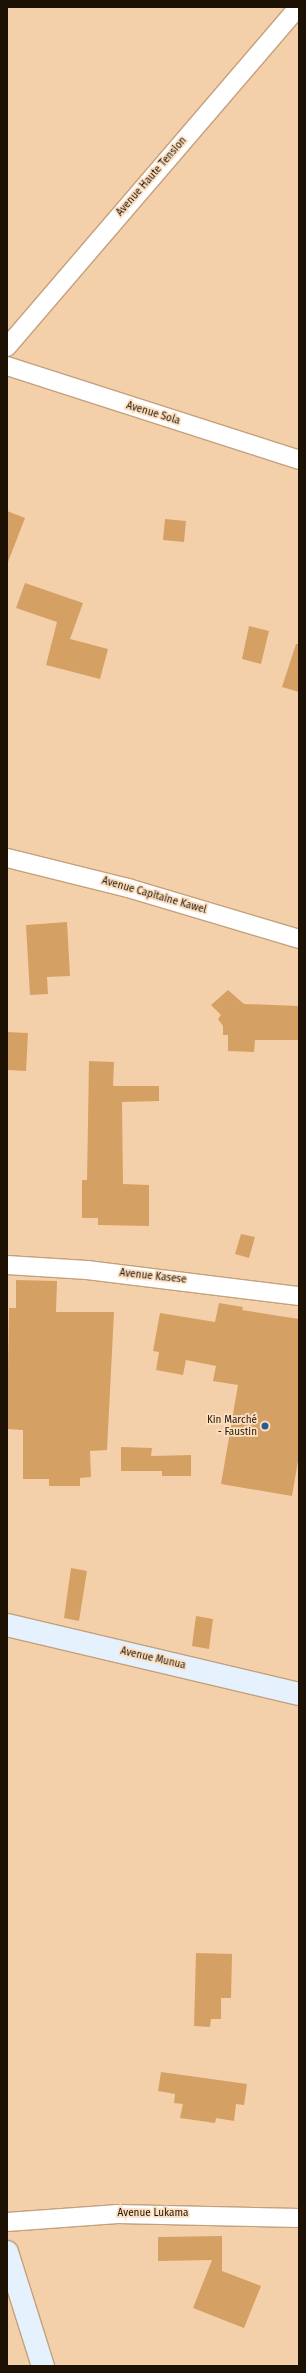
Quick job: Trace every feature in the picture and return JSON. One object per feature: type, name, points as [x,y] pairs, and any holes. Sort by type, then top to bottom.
[{"type":"main road","name":"Avenue Munua","points":[[7,1625],[299,1694]]},
{"type":"main road","points":[[7,2252],[43,2366]]},
{"type":"street","name":"Avenue Haute Tension","points":[[7,347],[298,7]]},
{"type":"street","name":"Avenue Sola","points":[[7,366],[299,460]]},
{"type":"street","name":"Avenue Capitaine Kawel","points":[[7,858],[128,888],[299,939]]},
{"type":"street","name":"Avenue Kasese","points":[[7,1265],[87,1270],[299,1296]]},
{"type":"street","name":"Avenue Lukama","points":[[7,2222],[118,2214],[299,2218]]},
{"type":"building","points":[[7,511],[25,518],[8,562],[7,561]]},
{"type":"building","points":[[165,519],[186,521],[184,542],[163,540]]},
{"type":"building","points":[[25,583],[83,603],[70,639],[108,649],[100,679],[46,665],[57,622],[16,608]]},
{"type":"building","points":[[249,626],[269,631],[261,664],[242,659]]},
{"type":"building","points":[[296,644],[299,644],[299,692],[282,687]]},
{"type":"building","points":[[67,922],[70,976],[47,977],[48,994],[30,995],[26,925]]},
{"type":"building","points":[[228,990],[244,1004],[299,1006],[299,1040],[255,1040],[254,1052],[228,1051],[228,1035],[223,1035],[223,1026],[218,1019],[221,1015],[211,1005]]},
{"type":"building","points":[[7,1032],[28,1033],[26,1071],[7,1070]]},
{"type":"building","points":[[89,1061],[114,1062],[113,1086],[159,1086],[159,1101],[122,1102],[123,1184],[149,1185],[149,1226],[98,1225],[98,1218],[82,1218],[82,1180],[87,1180]]},
{"type":"building","points":[[241,1234],[255,1237],[249,1258],[235,1254]]},
{"type":"building","points":[[16,1280],[57,1281],[56,1312],[114,1312],[107,1450],[90,1451],[91,1477],[80,1478],[80,1486],[49,1486],[49,1479],[23,1479],[23,1430],[7,1429],[9,1308],[16,1308]]},
{"type":"building","points":[[219,1303],[243,1307],[242,1310],[299,1319],[299,1455],[292,1496],[221,1484],[238,1385],[213,1381],[216,1366],[186,1360],[183,1375],[156,1370],[159,1352],[153,1351],[160,1313],[215,1322]]},
{"type":"building","points":[[121,1447],[152,1448],[151,1456],[191,1455],[191,1476],[162,1476],[162,1471],[121,1471]]},
{"type":"building","points":[[71,1568],[87,1571],[79,1621],[64,1618]]},
{"type":"building","points":[[196,1616],[213,1619],[209,1649],[192,1646]]},
{"type":"building","points":[[196,1953],[232,1954],[231,1998],[221,1998],[221,2019],[211,2019],[210,2027],[194,2026]]},
{"type":"building","points":[[161,2072],[247,2084],[244,2105],[236,2104],[234,2121],[216,2118],[215,2123],[180,2118],[183,2104],[174,2103],[175,2094],[158,2091]]},
{"type":"building","points":[[222,2236],[222,2271],[261,2286],[244,2328],[193,2308],[212,2260],[158,2261],[158,2237]]},
{"type":"place","name":"Kin Marché - Faustin","points":[[265,1426]]}]
